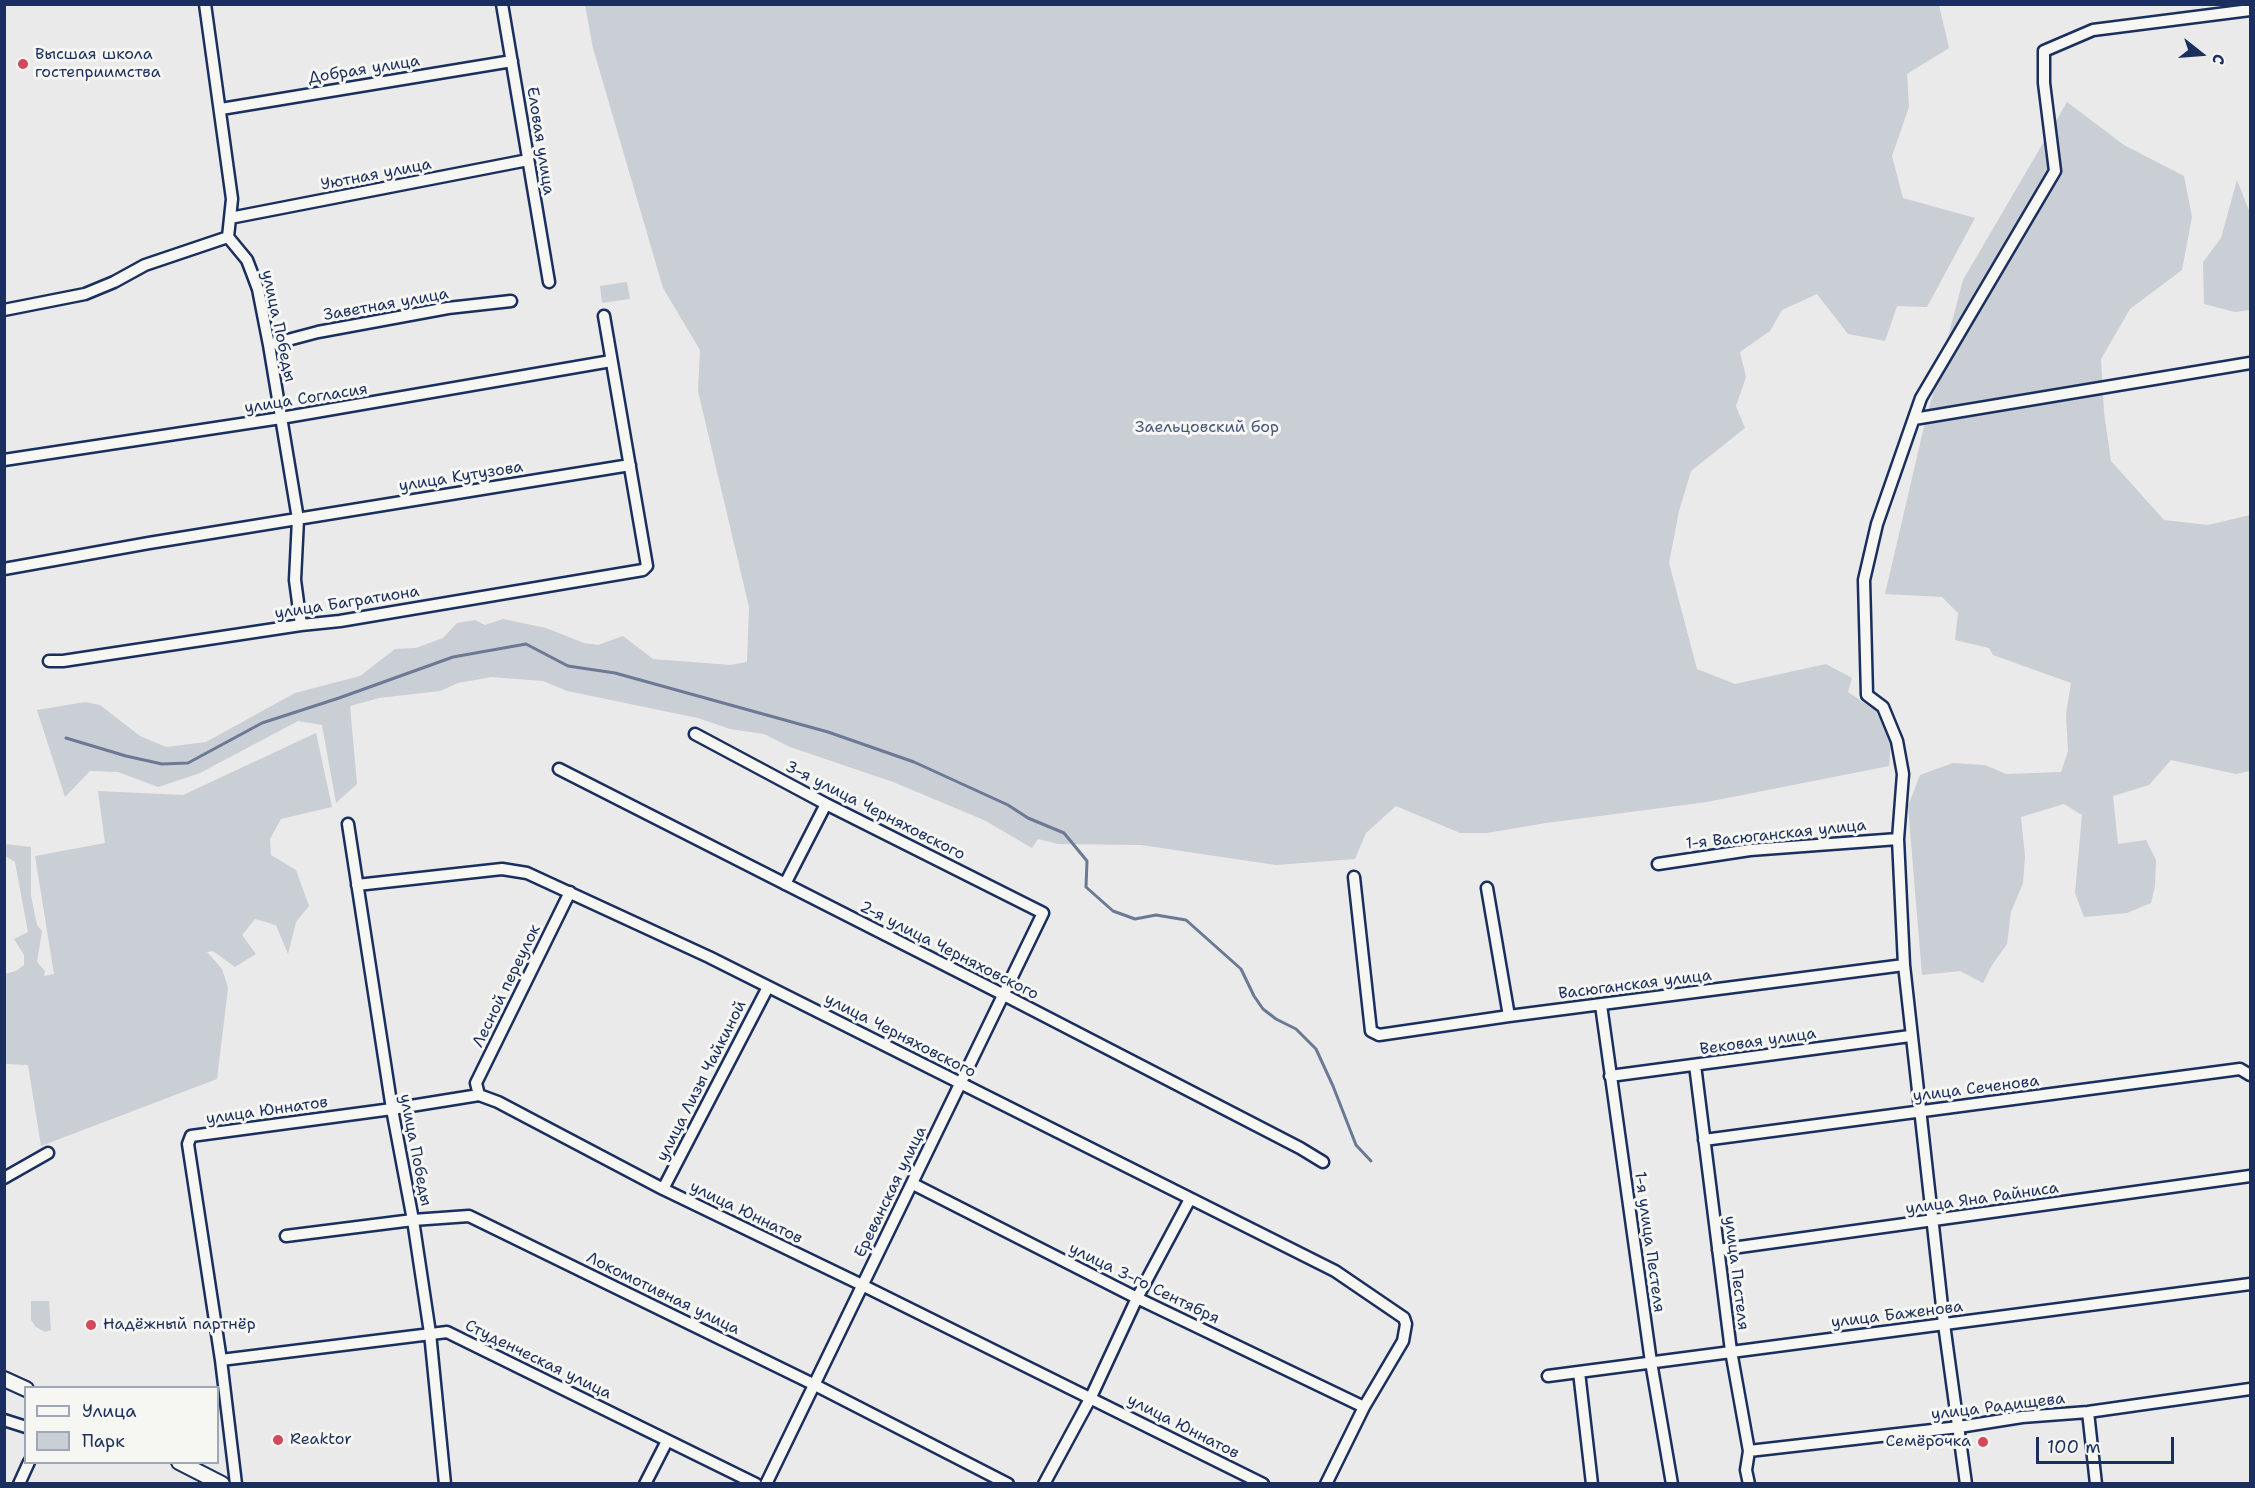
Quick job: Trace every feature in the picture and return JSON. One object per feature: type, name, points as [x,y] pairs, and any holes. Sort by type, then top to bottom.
[{"type":"main road","points":[[4,1379],[24,1388]]},
{"type":"main road","points":[[183,1464],[222,1484]]},
{"type":"street","points":[[4,310],[85,294],[145,266],[228,237],[232,199],[205,4]]},
{"type":"street","name":"Еловая улица","points":[[502,4],[549,282]]},
{"type":"street","points":[[1966,1484],[1944,1324],[1910,1036],[1898,839],[1903,774],[1897,741],[1882,707],[1867,695],[1864,580],[1877,524],[1921,398],[2055,171],[2044,83],[2044,51],[2093,30],[2250,10]]},
{"type":"street","name":"Добрая улица","points":[[221,109],[512,62]]},
{"type":"street","name":"Уютная улица","points":[[230,219],[528,160]]},
{"type":"street","name":"улица Победы","points":[[228,237],[247,260],[252,273],[258,289],[269,345],[298,519],[295,580],[301,625]]},
{"type":"street","name":"Заветная улица","points":[[269,345],[318,332],[448,308],[510,301]]},
{"type":"street","points":[[604,316],[630,465]]},
{"type":"street","name":"улица Согласия","points":[[4,460],[281,418],[611,361]]},
{"type":"street","points":[[1914,419],[2250,363]]},
{"type":"street","name":"улица Кутузова","points":[[4,569],[630,465]]},
{"type":"street","name":"улица Багратиона","points":[[49,661],[63,661],[340,621],[643,570],[647,566],[630,465]]},
{"type":"street","name":"3-я улица Черняховского","points":[[695,734],[826,804],[1043,913]]},
{"type":"street","name":"2-я улица Черняховского","points":[[559,769],[1004,995],[1323,1162]]},
{"type":"street","points":[[785,884],[826,804]]},
{"type":"street","name":"улица Победы","points":[[348,824],[392,1109],[413,1220],[430,1333],[446,1484]]},
{"type":"street","name":"1-я Васюганская улица","points":[[1658,864],[1750,850],[1898,839]]},
{"type":"street","name":"улица Черняховского","points":[[357,885],[502,868],[527,873],[768,987],[960,1084],[1088,1145],[1335,1271],[1404,1318],[1406,1324],[1403,1341],[1364,1407]]},
{"type":"street","name":"Васюганская улица","points":[[1354,877],[1371,1031],[1379,1035],[1904,965]]},
{"type":"street","points":[[1487,888],[1509,1016]]},
{"type":"street","name":"Лесной переулок","points":[[479,1095],[476,1083],[570,892]]},
{"type":"street","name":"Ереванская улица","points":[[766,1484],[1043,913]]},
{"type":"street","name":"улица Лизы Чайкиной","points":[[663,1189],[768,987]]},
{"type":"street","name":"1-я улица Пестеля","points":[[1601,1005],[1651,1362],[1672,1484]]},
{"type":"street","name":"Вековая улица","points":[[1610,1076],[1910,1036]]},
{"type":"street","name":"улица Пестеля","points":[[1695,1065],[1731,1352],[1749,1451],[1746,1470],[1749,1484]]},
{"type":"street","name":"улица Сеченова","points":[[1704,1140],[2240,1070],[2250,1075]]},
{"type":"street","name":"улица Юннатов","points":[[221,1360],[188,1144],[191,1136],[479,1095],[498,1102],[663,1189],[1091,1397],[1263,1484]]},
{"type":"street","points":[[4,1178],[48,1153]]},
{"type":"street","name":"улица Яна Райниса","points":[[1718,1250],[2250,1176]]},
{"type":"street","name":"улица 3-го Сентября","points":[[913,1184],[1137,1299],[1364,1407]]},
{"type":"street","points":[[1044,1484],[1091,1397],[1137,1299],[1190,1199]]},
{"type":"street","name":"Локомотивная улица","points":[[286,1236],[413,1220],[469,1216],[815,1385],[1008,1484]]},
{"type":"street","name":"улица Баженова","points":[[1548,1376],[2250,1284]]},
{"type":"street","name":"Студенческая улица","points":[[221,1360],[447,1332],[756,1484]]},
{"type":"street","points":[[221,1360],[236,1484]]},
{"type":"street","points":[[1579,1372],[1592,1484]]},
{"type":"street","name":"улица Радищева","points":[[1749,1451],[2022,1417],[2088,1412],[2250,1389]]},
{"type":"street","points":[[1326,1484],[1364,1407]]},
{"type":"street","points":[[2088,1412],[2096,1484]]},
{"type":"street","points":[[4,1420],[24,1426]]},
{"type":"street","points":[[645,1484],[667,1441]]},
{"type":"street","points":[[19,1484],[28,1464]]},
{"type":"green space","name":"Заельцовский бор","points":[[585,5],[1939,5],[1949,48],[1907,74],[1909,107],[1892,156],[1903,198],[1975,218],[1927,307],[1897,306],[1885,341],[1848,334],[1817,294],[1782,310],[1770,331],[1740,352],[1746,377],[1736,406],[1745,428],[1691,471],[1679,511],[1669,563],[1697,669],[1735,684],[1826,664],[1852,678],[1848,692],[1876,711],[1891,743],[1889,766],[1707,802],[1487,833],[1460,833],[1396,806],[1366,833],[1355,859],[1276,865],[1141,845],[1058,844],[1038,839],[1032,848],[984,820],[893,782],[790,747],[764,734],[730,729],[698,718],[567,691],[543,681],[491,677],[458,683],[440,691],[379,698],[350,706],[357,784],[336,803],[322,725],[298,721],[200,773],[158,787],[118,772],[90,771],[65,797],[37,710],[85,702],[100,705],[140,736],[166,747],[206,742],[295,693],[360,676],[395,649],[416,648],[443,638],[457,623],[475,620],[485,625],[503,619],[546,628],[584,643],[598,645],[623,636],[653,659],[730,665],[747,662],[749,607],[698,391],[700,350],[663,288],[593,48]]},
{"type":"green space","points":[[2067,102],[2124,145],[2184,176],[2192,217],[2182,270],[2130,309],[2101,359],[2104,413],[2111,461],[2164,520],[2208,525],[2250,515],[2250,771],[2236,774],[2171,760],[2149,785],[2113,796],[2118,844],[2146,840],[2156,860],[2155,886],[2151,903],[2127,913],[2084,917],[2075,893],[2082,815],[2064,804],[2021,817],[2025,856],[2023,883],[2011,912],[2007,944],[1983,983],[1960,971],[1922,975],[1908,806],[1920,775],[1953,763],[1985,765],[2006,774],[2061,772],[2068,751],[2066,714],[2071,683],[1993,655],[1989,648],[1955,640],[1958,613],[1942,597],[1885,594],[1923,431],[1963,280]]},
{"type":"green space","points":[[2237,180],[2250,213],[2250,310],[2235,312],[2204,304],[2203,262],[2221,238]]},
{"type":"green space","points":[[627,282],[630,299],[602,303],[600,286]]},
{"type":"green space","points":[[316,733],[332,807],[281,819],[270,839],[271,855],[296,870],[309,906],[296,922],[288,954],[276,925],[255,919],[242,935],[256,954],[235,967],[213,951],[207,952],[222,969],[228,988],[217,1079],[41,1146],[28,1065],[5,1064],[5,974],[16,971],[24,965],[24,955],[14,939],[28,932],[15,862],[5,856],[5,844],[31,847],[31,896],[37,925],[42,931],[37,962],[45,971],[44,976],[54,974],[35,856],[105,843],[98,791],[183,795]]},
{"type":"green space","points":[[31,1301],[49,1301],[51,1330],[45,1332],[36,1327],[31,1320]]},
{"type":"waterway","points":[[66,738],[162,764],[188,763],[262,723],[453,657],[526,644],[568,666],[615,673],[828,732],[914,762],[1008,805],[1028,818],[1064,833],[1087,861],[1086,887],[1113,911],[1135,919],[1156,915],[1186,920],[1241,969],[1263,1009],[1276,1019],[1296,1029],[1316,1049],[1356,1145],[1371,1161]]},
{"type":"place","name":"Высшая школа гостеприимства","points":[[23,64]]},
{"type":"place","name":"Надёжный партнёр","points":[[91,1325]]},
{"type":"place","name":"Reaktor","points":[[278,1440]]},
{"type":"place","name":"Семёрочка","points":[[1983,1442]]}]
